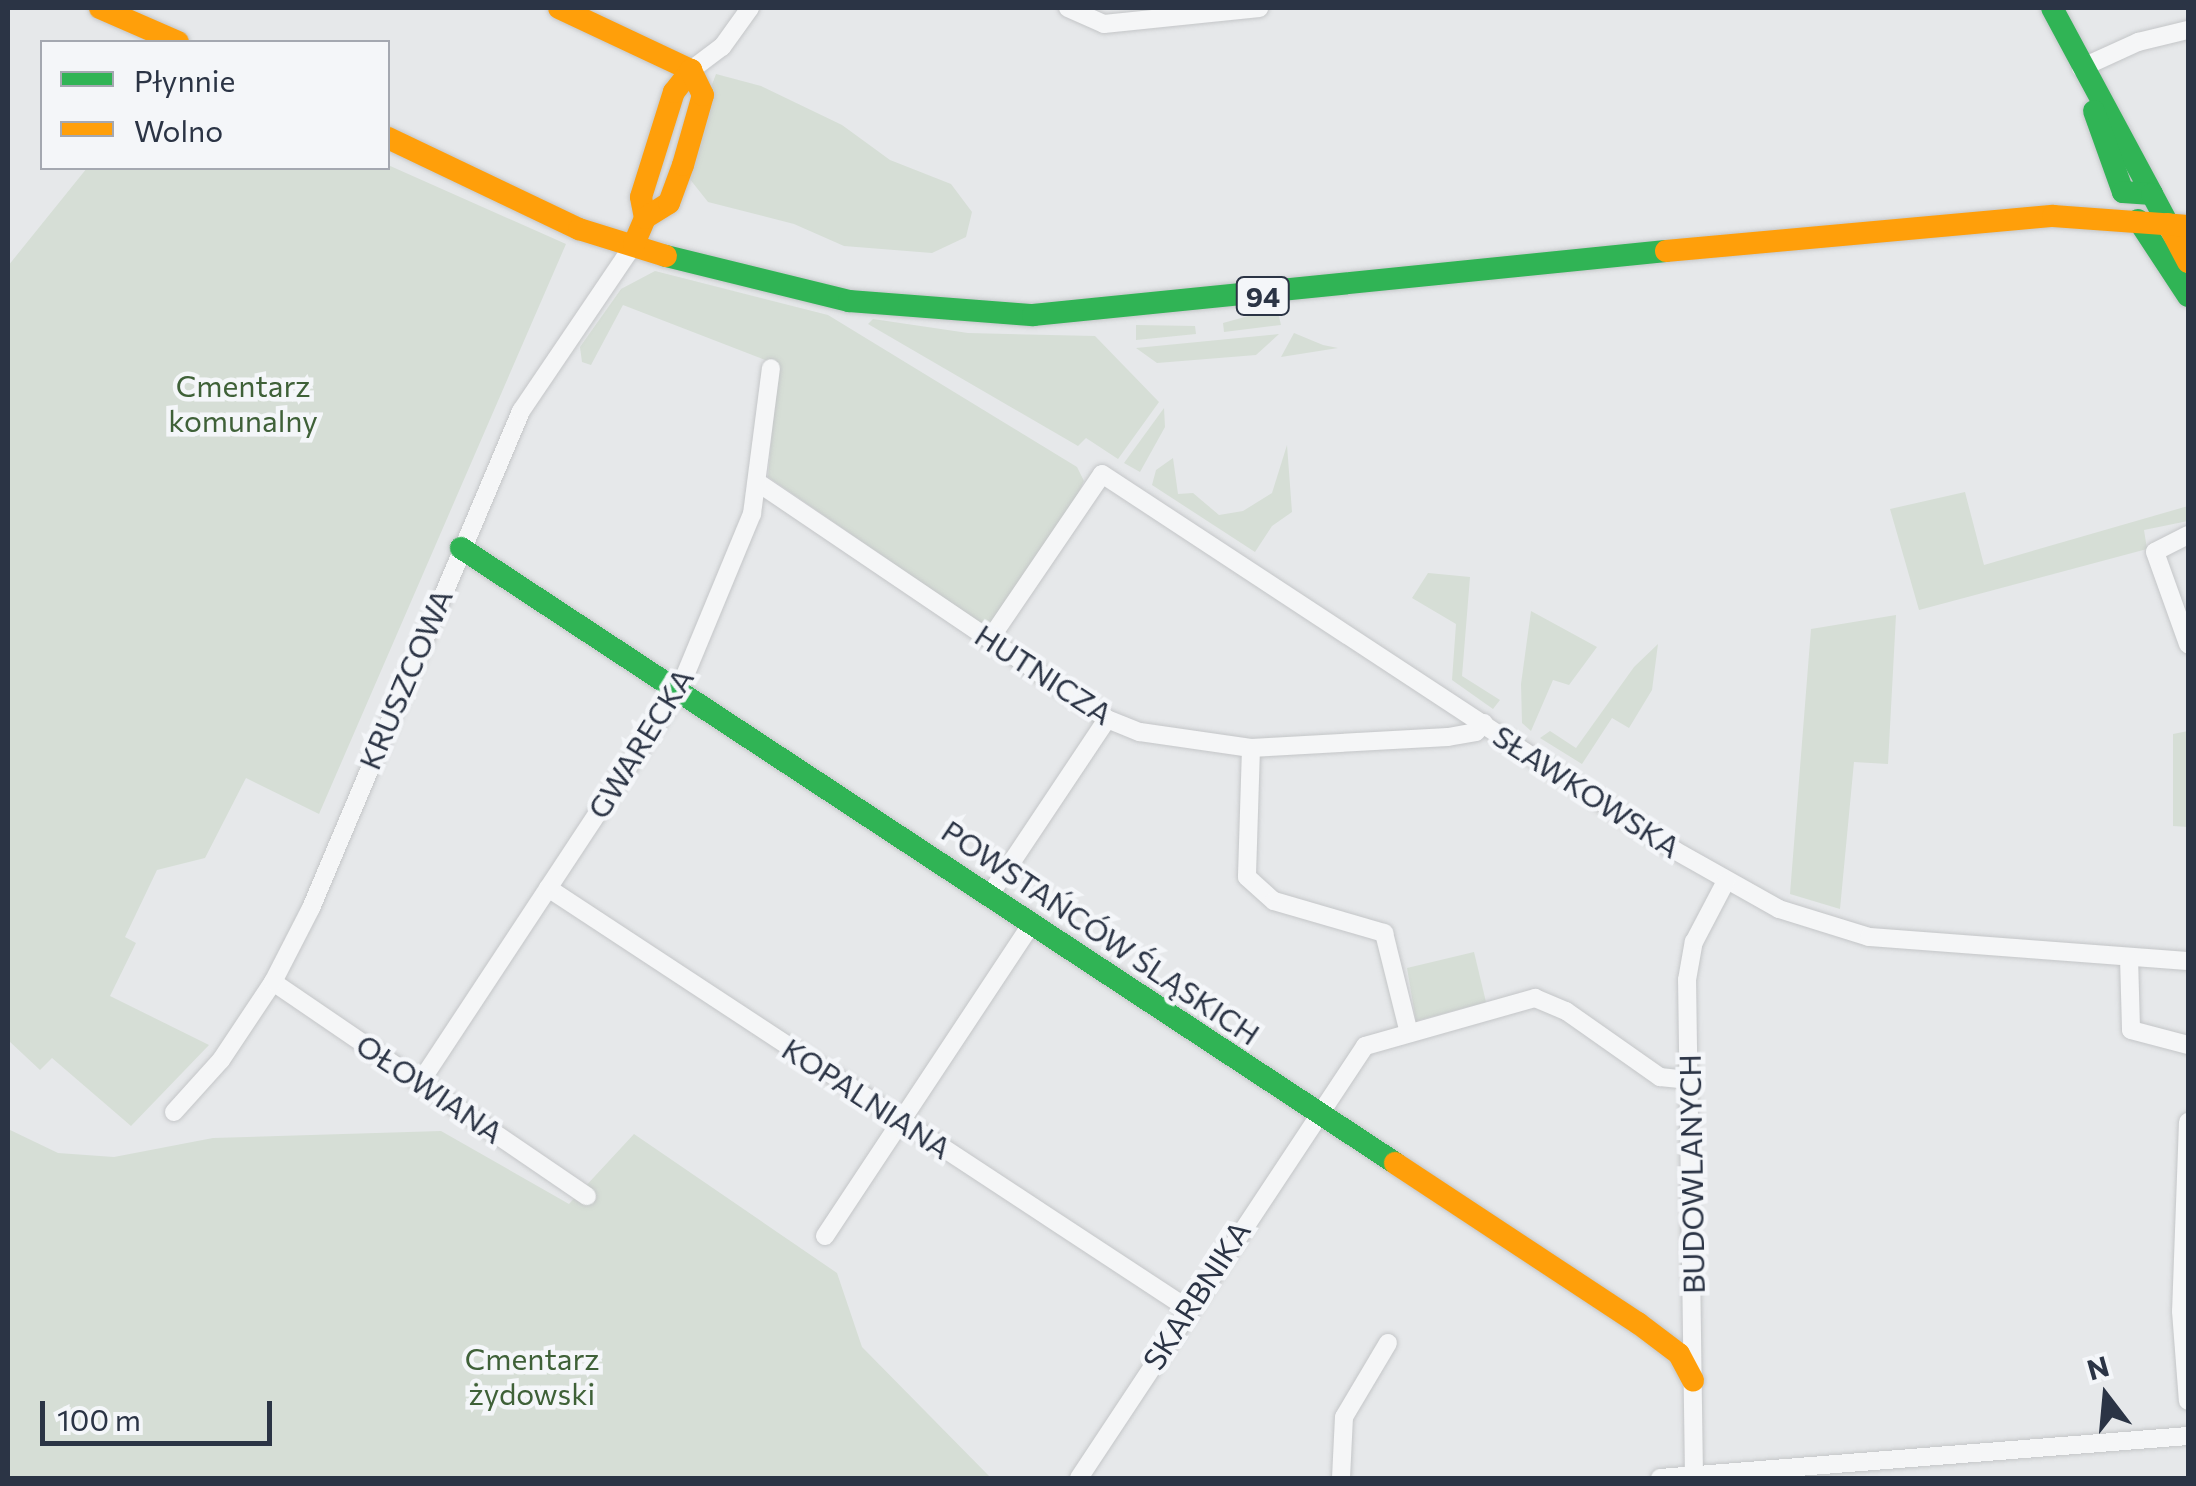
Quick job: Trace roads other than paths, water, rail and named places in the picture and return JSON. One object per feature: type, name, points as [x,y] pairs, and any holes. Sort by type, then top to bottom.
[{"type":"main road","points":[[100,8],[173,40]]},
{"type":"main road","points":[[559,8],[691,70],[674,92],[641,197],[645,218],[634,244]]},
{"type":"main road","points":[[2052,8],[2152,194],[2178,225],[2188,262]]},
{"type":"main road","points":[[2081,68],[2123,192],[2188,296]]},
{"type":"main road","name":"94","points":[[390,139],[579,229],[634,244],[850,300],[1033,314],[1130,310],[1896,226],[2054,216],[2178,225]]},
{"type":"main road","points":[[2123,192],[2152,194]]},
{"type":"main road","name":"POWSTAŃCÓW ŚLĄSKICH","points":[[461,548],[991,892],[1032,923],[1663,1340],[1693,1380]]},
{"type":"street","points":[[691,70],[722,47],[750,8]]},
{"type":"street","points":[[1068,8],[1104,24],[1259,8]]},
{"type":"street","points":[[2081,68],[2138,42],[2188,30]]},
{"type":"street","name":"KRUSZCOWA","points":[[174,1112],[221,1060],[272,982],[311,908],[461,548],[530,396],[634,244]]},
{"type":"street","name":"GWARECKA","points":[[422,1081],[679,690],[760,484],[771,368]]},
{"type":"street","name":"SŁAWKOWSKA","points":[[990,639],[1102,474],[1726,881],[1779,909],[1869,937],[2188,961]]},
{"type":"street","name":"HUTNICZA","points":[[760,484],[1107,720],[1140,732],[1251,748],[1448,737],[1476,732],[1484,723]]},
{"type":"street","points":[[2188,535],[2155,552],[2188,644]]},
{"type":"street","points":[[991,892],[1107,720]]},
{"type":"street","points":[[1251,748],[1247,877],[1274,901],[1384,932],[1409,1033]]},
{"type":"street","name":"BUDOWLANYCH","points":[[1694,1476],[1688,962],[1726,881]]},
{"type":"street","name":"KOPALNIANA","points":[[548,888],[1187,1308]]},
{"type":"street","points":[[825,1236],[1032,923]]},
{"type":"street","points":[[2129,957],[2131,1030],[2188,1045]]},
{"type":"street","name":"OŁOWIANA","points":[[272,982],[587,1196]]},
{"type":"street","name":"SKARBNIKA","points":[[1079,1478],[1187,1308],[1366,1046],[1535,998],[1566,1011],[1660,1077],[1690,1080]]},
{"type":"street","points":[[2188,1122],[2181,1311],[2188,1401]]},
{"type":"street","points":[[1341,1478],[1344,1417],[1388,1343]]},
{"type":"street","points":[[1660,1478],[2188,1436]]},
{"type":"park label","name":"Cmentarz komunalny","points":[[243,402]]},
{"type":"park label","name":"Cmentarz żydowski","points":[[532,1375]]}]
